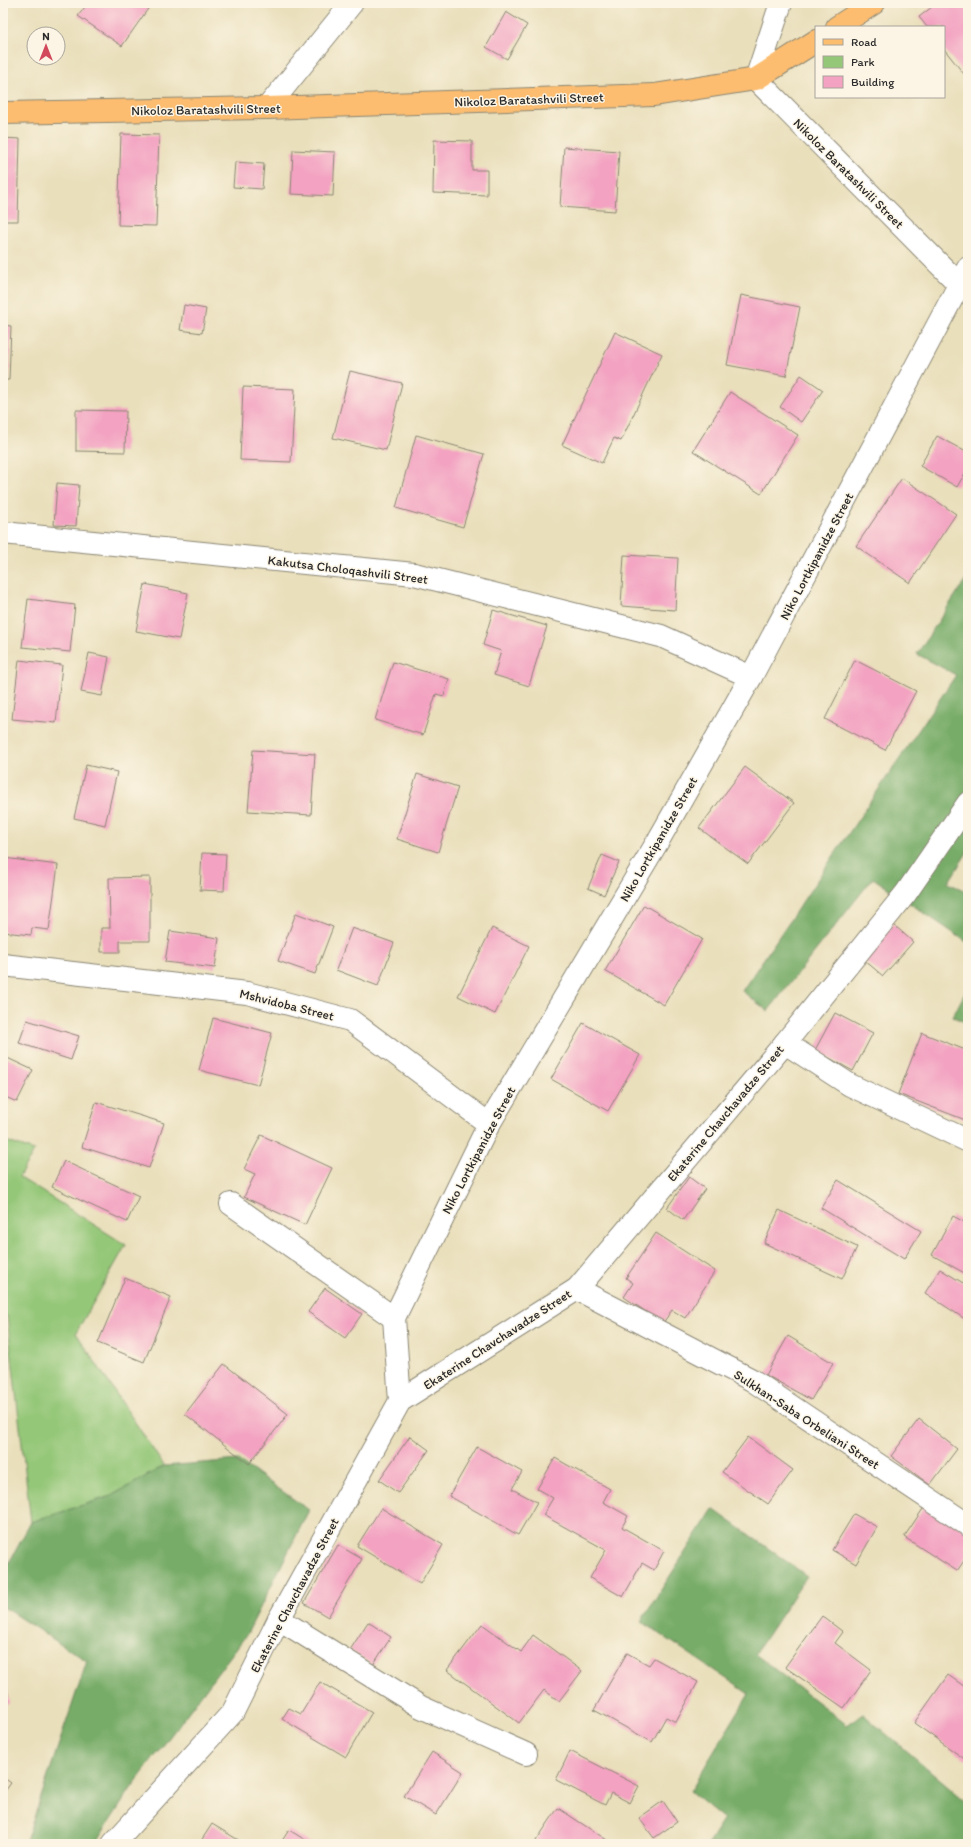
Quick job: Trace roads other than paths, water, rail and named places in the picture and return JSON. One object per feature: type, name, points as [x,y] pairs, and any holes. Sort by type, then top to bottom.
[{"type":"main road","points":[[839,26],[874,3]]},
{"type":"main road","points":[[756,79],[815,41]]},
{"type":"main road","name":"Nikoloz Baratashvili Street","points":[[3,113],[267,108],[654,95],[756,79]]},
{"type":"street","points":[[267,108],[352,3]]},
{"type":"street","points":[[756,79],[781,3]]},
{"type":"street","name":"Nikoloz Baratashvili Street","points":[[756,79],[965,280]]},
{"type":"street","name":"Niko Lortkipanidze Street","points":[[394,1318],[489,1124],[658,840],[751,677],[965,280]]},
{"type":"street","name":"Kakutsa Choloqashvili Street","points":[[3,533],[414,574],[661,636],[751,677]]},
{"type":"street","name":"Ekaterine Chavchavadze Street","points":[[113,1844],[233,1712],[279,1619],[400,1401],[577,1289],[785,1043],[906,893],[968,802]]},
{"type":"street","name":"Mshvidoba Street","points":[[3,965],[247,993],[350,1020],[489,1124]]},
{"type":"street","points":[[785,1043],[850,1085],[968,1141]]},
{"type":"street","points":[[231,1204],[394,1318],[400,1401]]},
{"type":"street","name":"Sulkhan-Saba Orbeliani Street","points":[[577,1289],[752,1380],[968,1526]]},
{"type":"street","points":[[279,1619],[421,1707],[526,1754]]}]
